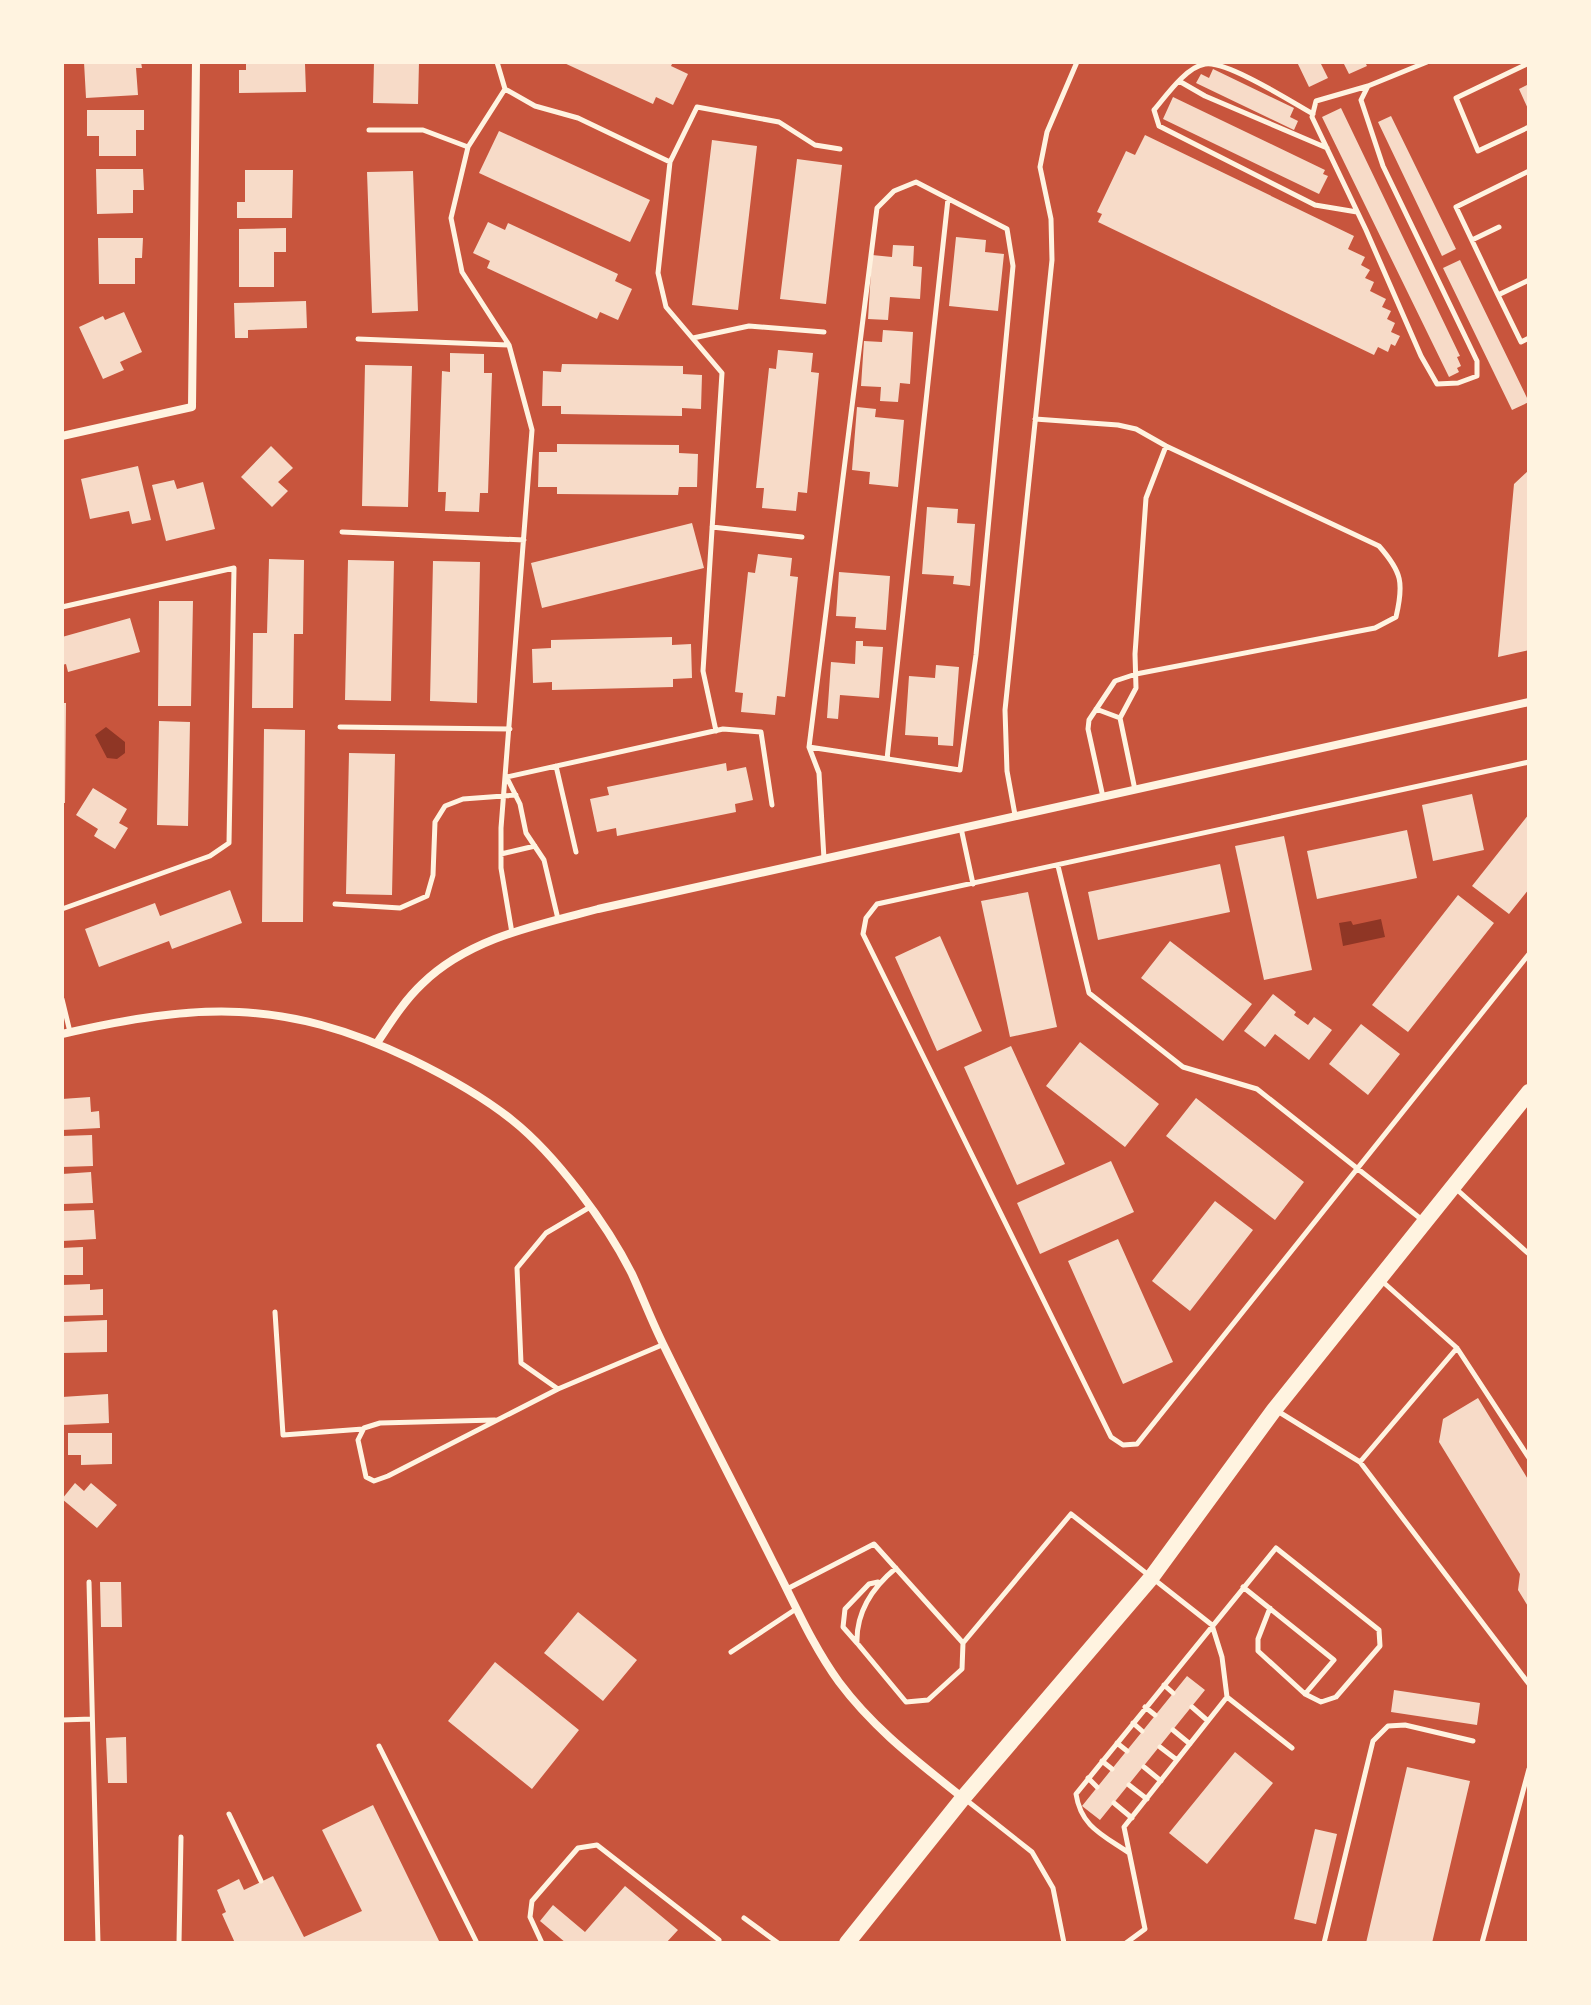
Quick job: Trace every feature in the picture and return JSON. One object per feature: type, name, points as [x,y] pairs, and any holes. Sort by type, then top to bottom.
[{"type":"main road","points":[[847,1943],[963,1798],[1151,1578],[1274,1410],[1529,1092]]},
{"type":"street","points":[[62,436],[192,407],[196,62]]},
{"type":"street","points":[[377,1043],[400,1007],[434,974],[468,951],[558,919],[1529,702]]},
{"type":"street","points":[[66,1033],[132,1018],[198,1010],[242,1010],[278,1015],[325,1025],[377,1043],[437,1072],[515,1121],[590,1206],[631,1273],[663,1344],[787,1589],[839,1681],[883,1734],[963,1798]]},
{"type":"lane","points":[[497,62],[505,89],[535,106],[578,118],[670,162]]},
{"type":"lane","points":[[1015,816],[1007,771],[1005,710],[1052,260],[1051,219],[1040,167],[1047,132],[1077,62]]},
{"type":"lane","points":[[1368,86],[1361,100],[1383,166],[1477,361],[1477,376],[1458,383],[1437,384],[1421,356],[1312,117],[1316,101],[1368,86],[1427,62]]},
{"type":"lane","points":[[1529,63],[1456,98],[1478,151],[1529,127]]},
{"type":"lane","points":[[1313,114],[1223,65],[1203,64],[1179,81],[1154,110],[1159,126],[1315,205],[1358,213]]},
{"type":"lane","points":[[1179,81],[1205,96],[1327,148]]},
{"type":"lane","points":[[505,89],[468,147],[451,218],[462,272],[509,345],[532,430],[501,854],[512,933]]},
{"type":"lane","points":[[716,731],[703,671],[722,373],[666,307],[658,273],[670,162],[697,107],[779,122],[815,145],[840,149]]},
{"type":"lane","points":[[369,130],[423,130],[468,147]]},
{"type":"lane","points":[[1529,171],[1456,207],[1521,342],[1529,338]]},
{"type":"lane","points":[[809,747],[960,770],[976,655],[1013,266],[1007,229],[916,182],[894,191],[877,208],[809,747],[819,773],[824,859]]},
{"type":"lane","points":[[887,759],[948,199]]},
{"type":"lane","points":[[1472,240],[1499,227]]},
{"type":"lane","points":[[1498,295],[1529,280]]},
{"type":"lane","points":[[693,338],[749,326],[824,332]]},
{"type":"lane","points":[[358,339],[509,345]]},
{"type":"lane","points":[[1035,419],[1136,429],[1379,546],[1396,565],[1403,590],[1396,617],[1375,628],[1136,674],[1115,681],[1089,720],[1088,729],[1103,797]]},
{"type":"lane","points":[[1135,790],[1120,718],[1136,688],[1146,498],[1166,446]]},
{"type":"lane","points":[[712,527],[802,537]]},
{"type":"lane","points":[[342,532],[524,540]]},
{"type":"lane","points":[[62,607],[234,568],[229,843],[210,856],[62,909]]},
{"type":"lane","points":[[1096,709],[1120,718]]},
{"type":"lane","points":[[340,727],[510,729]]},
{"type":"lane","points":[[507,777],[716,731],[761,732],[772,805]]},
{"type":"lane","points":[[1529,762],[877,904],[866,918],[863,934],[1111,1437],[1123,1445],[1137,1444],[1529,954]]},
{"type":"lane","points":[[556,766],[576,852]]},
{"type":"lane","points":[[507,777],[516,795],[526,833],[544,860],[558,919]]},
{"type":"lane","points":[[335,904],[400,908],[427,896],[433,875],[435,822],[445,806],[463,799],[516,795]]},
{"type":"lane","points":[[961,828],[973,884]]},
{"type":"lane","points":[[501,854],[536,846]]},
{"type":"lane","points":[[1058,866],[1089,993],[1183,1067],[1257,1089],[1425,1222]]},
{"type":"lane","points":[[62,999],[66,1033]]},
{"type":"lane","points":[[1453,1186],[1529,1254]]},
{"type":"lane","points":[[558,1389],[521,1363],[517,1268],[546,1233],[590,1206]]},
{"type":"lane","points":[[1379,1279],[1457,1348],[1529,1458]]},
{"type":"lane","points":[[275,1312],[283,1435],[364,1428],[380,1423],[495,1420]]},
{"type":"lane","points":[[364,1428],[358,1440],[366,1477],[374,1481],[558,1389],[663,1344]]},
{"type":"lane","points":[[1360,1462],[1457,1348]]},
{"type":"lane","points":[[1274,1410],[1360,1462],[1529,1684]]},
{"type":"lane","points":[[896,1568],[878,1582],[869,1584],[845,1609],[843,1627],[906,1702],[917,1703],[928,1700],[962,1669],[963,1643],[1071,1514],[1212,1625],[1222,1657],[1227,1697],[1292,1748]]},
{"type":"lane","points":[[787,1589],[874,1544],[963,1643]]},
{"type":"lane","points":[[1130,1853],[1091,1827],[1078,1811],[1076,1794],[1276,1548],[1379,1630],[1380,1646],[1336,1697],[1321,1702],[1305,1694],[1258,1651],[1258,1639],[1270,1608]]},
{"type":"lane","points":[[89,1582],[98,1943]]},
{"type":"lane","points":[[857,1643],[860,1614],[876,1591],[878,1582]]},
{"type":"lane","points":[[1243,1587],[1334,1660],[1305,1694]]},
{"type":"lane","points":[[731,1652],[797,1608]]},
{"type":"lane","points":[[1164,1685],[1173,1693]]},
{"type":"lane","points":[[1126,1943],[1145,1929],[1124,1827],[1227,1697]]},
{"type":"lane","points":[[1145,1707],[1155,1715]]},
{"type":"lane","points":[[1192,1707],[1208,1721]]},
{"type":"lane","points":[[62,1720],[92,1719]]},
{"type":"lane","points":[[1133,1723],[1142,1731]]},
{"type":"lane","points":[[1324,1943],[1373,1741],[1388,1726],[1405,1725],[1473,1741]]},
{"type":"lane","points":[[1173,1730],[1190,1744]]},
{"type":"lane","points":[[1117,1743],[1127,1751]]},
{"type":"lane","points":[[379,1746],[477,1943]]},
{"type":"lane","points":[[1160,1747],[1177,1760]]},
{"type":"lane","points":[[1102,1761],[1112,1769]]},
{"type":"lane","points":[[1144,1767],[1161,1781]]},
{"type":"lane","points":[[1482,1943],[1529,1769]]},
{"type":"lane","points":[[1088,1778],[1097,1787]]},
{"type":"lane","points":[[1129,1785],[1147,1799]]},
{"type":"lane","points":[[963,1798],[1032,1852],[1053,1888],[1064,1943]]},
{"type":"lane","points":[[1114,1803],[1132,1818]]},
{"type":"lane","points":[[229,1814],[261,1881]]},
{"type":"lane","points":[[179,1943],[181,1837]]},
{"type":"lane","points":[[542,1943],[530,1917],[532,1901],[578,1848],[597,1845],[719,1940]]},
{"type":"lane","points":[[744,1918],[778,1943]]},
{"type":"shaded area","points":[[106,727],[125,742],[125,753],[117,759],[107,758],[95,735]]},
{"type":"shaded area","points":[[1381,919],[1385,937],[1343,946],[1339,923],[1351,921],[1353,925]]},
{"type":"building","points":[[84,62],[141,62],[142,68],[136,68],[138,95],[86,98]]},
{"type":"building","points":[[246,62],[305,64],[306,92],[239,93],[239,70],[246,70]]},
{"type":"building","points":[[374,62],[419,62],[418,104],[373,103]]},
{"type":"building","points":[[562,62],[673,62],[671,66],[688,74],[673,105],[656,97],[653,104]]},
{"type":"building","points":[[1297,62],[1320,62],[1328,78],[1309,87]]},
{"type":"building","points":[[1343,62],[1365,62],[1367,66],[1349,74]]},
{"type":"building","points":[[1213,69],[1294,108],[1290,117],[1298,121],[1294,130],[1196,83],[1201,74],[1209,78]]},
{"type":"building","points":[[1529,84],[1529,111],[1519,89]]},
{"type":"building","points":[[1173,97],[1325,170],[1323,174],[1328,176],[1319,194],[1163,119]]},
{"type":"building","points":[[1341,108],[1460,356],[1457,357],[1461,366],[1457,368],[1459,372],[1449,377],[1322,117]]},
{"type":"building","points":[[87,110],[144,110],[144,130],[136,130],[136,156],[99,156],[99,136],[87,136]]},
{"type":"building","points":[[1391,116],[1456,249],[1442,256],[1378,122]]},
{"type":"building","points":[[499,131],[650,200],[630,242],[479,173]]},
{"type":"building","points":[[1145,135],[1354,236],[1348,249],[1365,257],[1361,265],[1370,270],[1365,278],[1374,282],[1370,291],[1386,299],[1382,307],[1391,311],[1387,319],[1395,323],[1391,332],[1400,336],[1395,346],[1391,344],[1388,352],[1378,347],[1374,355],[1098,222],[1102,214],[1097,212],[1126,151],[1135,155]]},
{"type":"building","points":[[712,140],[757,146],[738,310],[692,305]]},
{"type":"building","points":[[797,159],[842,165],[826,304],[780,299]]},
{"type":"building","points":[[96,169],[143,169],[144,190],[133,190],[133,213],[97,214]]},
{"type":"building","points":[[245,170],[293,170],[292,218],[237,218],[237,202],[245,202]]},
{"type":"building","points":[[413,171],[418,311],[372,313],[367,172]]},
{"type":"building","points":[[488,222],[505,230],[508,223],[618,274],[615,281],[632,289],[618,320],[600,312],[597,319],[487,268],[490,261],[473,253]]},
{"type":"building","points":[[286,228],[286,252],[274,252],[274,287],[239,287],[239,229]]},
{"type":"building","points":[[956,237],[986,240],[985,252],[1004,254],[998,311],[949,306]]},
{"type":"building","points":[[98,238],[143,238],[142,258],[135,258],[135,284],[99,284]]},
{"type":"building","points":[[893,245],[914,246],[913,266],[922,267],[920,299],[890,297],[888,320],[868,319],[872,255],[892,257]]},
{"type":"building","points":[[1460,260],[1529,402],[1512,410],[1443,268]]},
{"type":"building","points":[[306,301],[307,328],[248,330],[248,338],[235,338],[234,303]]},
{"type":"building","points":[[124,312],[142,352],[120,362],[124,370],[103,379],[79,327],[103,316],[105,320]]},
{"type":"building","points":[[883,330],[913,332],[910,384],[900,383],[898,402],[880,401],[881,387],[861,386],[864,341],[882,342]]},
{"type":"building","points":[[778,350],[813,353],[811,372],[819,373],[807,493],[798,492],[796,511],[762,508],[764,488],[756,488],[769,368],[776,369]]},
{"type":"building","points":[[450,353],[484,354],[484,373],[492,373],[488,493],[480,493],[479,512],[445,511],[446,492],[438,492],[442,371],[450,372]]},
{"type":"building","points":[[562,364],[683,366],[683,374],[702,375],[701,409],[682,408],[682,416],[561,414],[561,406],[542,406],[543,371],[561,372]]},
{"type":"building","points":[[365,365],[412,366],[408,507],[362,506]]},
{"type":"building","points":[[857,407],[876,409],[875,417],[904,420],[898,487],[869,484],[870,472],[852,470]]},
{"type":"building","points":[[557,444],[679,445],[679,453],[698,454],[697,487],[679,487],[678,495],[557,494],[557,487],[538,487],[539,452],[557,452]]},
{"type":"building","points":[[271,446],[293,468],[278,482],[288,491],[272,507],[241,477]]},
{"type":"building","points":[[138,466],[151,520],[132,524],[129,511],[90,519],[81,479]]},
{"type":"building","points":[[1529,470],[1529,650],[1498,657],[1514,484]]},
{"type":"building","points":[[174,480],[177,489],[203,482],[215,529],[166,541],[152,485]]},
{"type":"building","points":[[927,507],[958,509],[957,523],[975,524],[970,586],[953,584],[954,576],[922,574]]},
{"type":"building","points":[[692,523],[704,568],[542,608],[531,563]]},
{"type":"building","points":[[758,554],[792,558],[790,576],[798,577],[785,697],[777,696],[775,715],[741,712],[743,693],[735,692],[748,572],[755,573]]},
{"type":"building","points":[[269,559],[304,560],[303,634],[294,634],[293,708],[252,708],[253,633],[267,633]]},
{"type":"building","points":[[348,560],[394,561],[391,701],[345,700]]},
{"type":"building","points":[[433,561],[480,562],[477,703],[430,701]]},
{"type":"building","points":[[839,572],[890,576],[886,630],[855,628],[856,617],[836,616]]},
{"type":"building","points":[[159,601],[193,601],[191,706],[158,706]]},
{"type":"building","points":[[130,618],[140,652],[68,672],[66,664],[62,665],[62,637]]},
{"type":"building","points":[[672,637],[672,645],[691,644],[692,678],[673,679],[673,687],[552,690],[552,682],[533,683],[532,649],[551,648],[551,640]]},
{"type":"building","points":[[856,641],[863,641],[863,646],[883,647],[879,698],[840,695],[838,719],[827,718],[831,662],[855,664]]},
{"type":"building","points":[[936,665],[959,667],[953,746],[938,745],[938,737],[905,735],[909,676],[935,678]]},
{"type":"building","points":[[62,703],[66,703],[65,803],[62,803]]},
{"type":"building","points":[[159,721],[190,722],[188,826],[157,825]]},
{"type":"building","points":[[264,729],[305,730],[303,922],[262,922]]},
{"type":"building","points":[[349,753],[395,754],[392,895],[346,894]]},
{"type":"building","points":[[726,763],[727,771],[746,767],[753,800],[735,804],[736,812],[617,836],[616,828],[597,832],[590,799],[609,795],[607,787]]},
{"type":"building","points":[[93,788],[127,809],[119,823],[128,828],[115,849],[94,836],[98,829],[76,815]]},
{"type":"building","points":[[1472,794],[1484,850],[1433,861],[1422,805]]},
{"type":"building","points":[[1529,814],[1529,889],[1509,914],[1472,886]]},
{"type":"building","points":[[1407,830],[1417,878],[1317,899],[1307,851]]},
{"type":"building","points":[[1284,836],[1312,970],[1264,980],[1235,846]]},
{"type":"building","points":[[1220,864],[1230,912],[1098,940],[1088,892]]},
{"type":"building","points":[[230,890],[242,923],[172,949],[169,941],[99,967],[85,929],[155,903],[160,916]]},
{"type":"building","points":[[1028,892],[1057,1027],[1010,1037],[981,901]]},
{"type":"building","points":[[1458,895],[1494,923],[1408,1032],[1372,1005]]},
{"type":"building","points":[[940,936],[982,1031],[937,1051],[895,957]]},
{"type":"building","points":[[1170,941],[1252,1004],[1223,1041],[1141,978]]},
{"type":"building","points":[[1273,994],[1308,1025],[1314,1017],[1332,1030],[1309,1060],[1275,1034],[1265,1047],[1244,1031]]},
{"type":"building","points":[[1361,1024],[1400,1054],[1368,1095],[1329,1064]]},
{"type":"building","points":[[1080,1042],[1159,1104],[1125,1147],[1046,1086]]},
{"type":"building","points":[[1011,1046],[1065,1164],[1017,1185],[964,1067]]},
{"type":"building","points":[[90,1097],[91,1112],[99,1111],[100,1128],[62,1130],[62,1099]]},
{"type":"building","points":[[1196,1098],[1304,1182],[1275,1220],[1166,1136]]},
{"type":"building","points":[[92,1135],[93,1166],[62,1167],[62,1136]]},
{"type":"building","points":[[1111,1161],[1134,1212],[1040,1254],[1017,1203]]},
{"type":"building","points":[[91,1172],[93,1203],[62,1204],[62,1174]]},
{"type":"building","points":[[1215,1201],[1253,1230],[1190,1311],[1152,1281]]},
{"type":"building","points":[[94,1210],[96,1239],[62,1241],[62,1211]]},
{"type":"building","points":[[1118,1239],[1173,1362],[1123,1384],[1068,1261]]},
{"type":"building","points":[[83,1247],[83,1275],[62,1275],[62,1248]]},
{"type":"building","points":[[90,1284],[90,1290],[103,1289],[103,1315],[62,1316],[62,1285]]},
{"type":"building","points":[[107,1320],[107,1352],[62,1353],[62,1322]]},
{"type":"building","points":[[108,1394],[109,1423],[62,1425],[62,1397]]},
{"type":"building","points":[[1478,1398],[1529,1481],[1529,1608],[1518,1590],[1520,1574],[1439,1442],[1443,1419]]},
{"type":"building","points":[[68,1433],[112,1433],[112,1464],[81,1465],[81,1455],[68,1455]]},
{"type":"building","points":[[75,1483],[84,1491],[91,1483],[117,1505],[97,1528],[62,1499]]},
{"type":"building","points":[[100,1582],[121,1582],[122,1627],[101,1627]]},
{"type":"building","points":[[578,1612],[637,1660],[603,1701],[544,1653]]},
{"type":"building","points":[[495,1662],[579,1730],[532,1789],[448,1721]]},
{"type":"building","points":[[1187,1676],[1205,1690],[1100,1820],[1082,1806]]},
{"type":"building","points":[[1394,1690],[1480,1703],[1477,1725],[1391,1712]]},
{"type":"building","points":[[126,1737],[127,1783],[108,1783],[106,1738]]},
{"type":"building","points":[[1235,1752],[1273,1783],[1207,1864],[1169,1833]]},
{"type":"building","points":[[1407,1767],[1470,1781],[1432,1943],[1366,1943]]},
{"type":"building","points":[[373,1805],[440,1943],[235,1943],[222,1914],[226,1912],[217,1890],[239,1879],[244,1890],[273,1876],[304,1937],[362,1911],[322,1830]]},
{"type":"building","points":[[1315,1829],[1337,1834],[1316,1924],[1294,1919]]},
{"type":"building","points":[[625,1886],[678,1930],[666,1943],[566,1943],[540,1921],[553,1905],[585,1932]]}]
